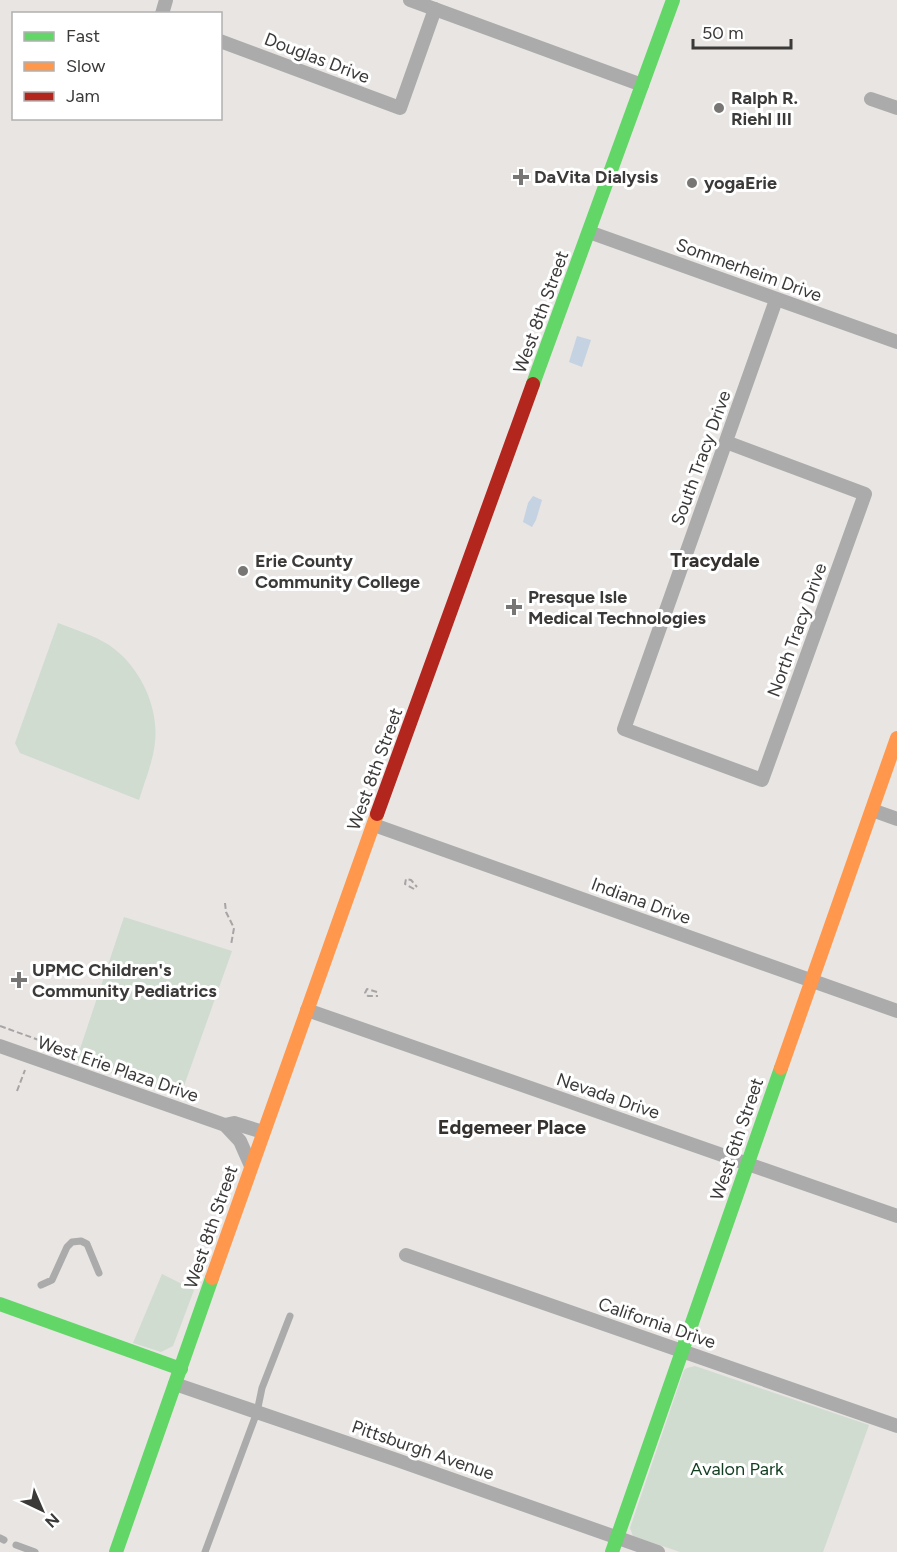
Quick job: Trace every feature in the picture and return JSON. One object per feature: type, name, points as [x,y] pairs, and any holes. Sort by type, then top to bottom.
[{"type":"main road","name":"West 8th Street","points":[[116,1552],[263,1132],[672,0]]},
{"type":"main road","name":"West 6th Street","points":[[612,1552],[810,981],[897,738]]},
{"type":"main road","points":[[0,1304],[181,1369]]},
{"type":"street","points":[[410,0],[642,85]]},
{"type":"street","name":"Douglas Drive","points":[[222,42],[400,108],[435,9]]},
{"type":"street","points":[[871,99],[897,108]]},
{"type":"street","name":"Sommerheim Drive","points":[[589,232],[897,342]]},
{"type":"street","name":"South Tracy Drive","points":[[624,729],[776,300]]},
{"type":"street","name":"North Tracy Drive","points":[[624,729],[762,780],[865,494],[726,442]]},
{"type":"street","points":[[872,810],[897,819]]},
{"type":"street","name":"Indiana Drive","points":[[374,825],[897,1011]]},
{"type":"street","name":"Nevada Drive","points":[[307,1010],[897,1216]]},
{"type":"street","name":"West Erie Plaza Drive","points":[[0,1046],[225,1125],[234,1123],[263,1132]]},
{"type":"street","points":[[225,1125],[240,1141],[251,1166]]},
{"type":"street","name":"California Drive","points":[[406,1255],[897,1426]]},
{"type":"street","name":"Pittsburgh Avenue","points":[[176,1384],[658,1552]]},
{"type":"lane","points":[[41,1285],[52,1280],[67,1247],[72,1242],[81,1241],[87,1244],[99,1273]]},
{"type":"lane","points":[[205,1552],[257,1412],[262,1388],[290,1316]]},
{"type":"lane","points":[[16,1545],[35,1552]]},
{"type":"path","points":[[225,903],[225,912],[234,928],[231,945]]},
{"type":"path","points":[[377,992],[367,989],[365,993],[368,996],[378,996]]},
{"type":"path","points":[[0,1026],[75,1053]]},
{"type":"green space","points":[[58,623],[91,635],[120,653],[138,675],[145,688],[154,714],[155,742],[151,764],[139,800],[20,753],[15,743]]},
{"type":"green space","points":[[124,917],[232,951],[180,1097],[76,1061]]},
{"type":"green space","points":[[162,1274],[194,1290],[173,1346],[161,1352],[133,1343]]},
{"type":"green space","name":"Avalon Park","points":[[695,1366],[869,1425],[823,1552],[680,1552],[633,1536],[630,1528],[684,1370]]},
{"type":"water","points":[[577,336],[591,340],[582,367],[569,362]]},
{"type":"water","points":[[533,496],[542,500],[532,527],[523,522],[528,503]]},
{"type":"traffic: fast","points":[[533,384],[673,0]]},
{"type":"traffic: fast","points":[[612,1552],[781,1068]]},
{"type":"traffic: fast","points":[[116,1552],[212,1278]]},
{"type":"traffic: fast","points":[[0,1304],[181,1369]]},
{"type":"traffic: slow","points":[[781,1068],[897,738]]},
{"type":"traffic: slow","points":[[212,1278],[377,814]]},
{"type":"traffic: jam","points":[[377,814],[533,384]]},
{"type":"place","name":"Ralph R. Riehl III","points":[[719,108]]},
{"type":"place","name":"DaVita Dialysis","points":[[521,177]]},
{"type":"place","name":"yogaErie","points":[[692,183]]},
{"type":"place","name":"Erie County Community College","points":[[243,571]]},
{"type":"place","name":"Presque Isle Medical Technologies","points":[[514,607]]},
{"type":"place","name":"UPMC Children's Community Pediatrics","points":[[19,980]]},
{"type":"district","name":"Tracydale","points":[[715,560]]},
{"type":"district","name":"Edgemeer Place","points":[[512,1127]]}]
